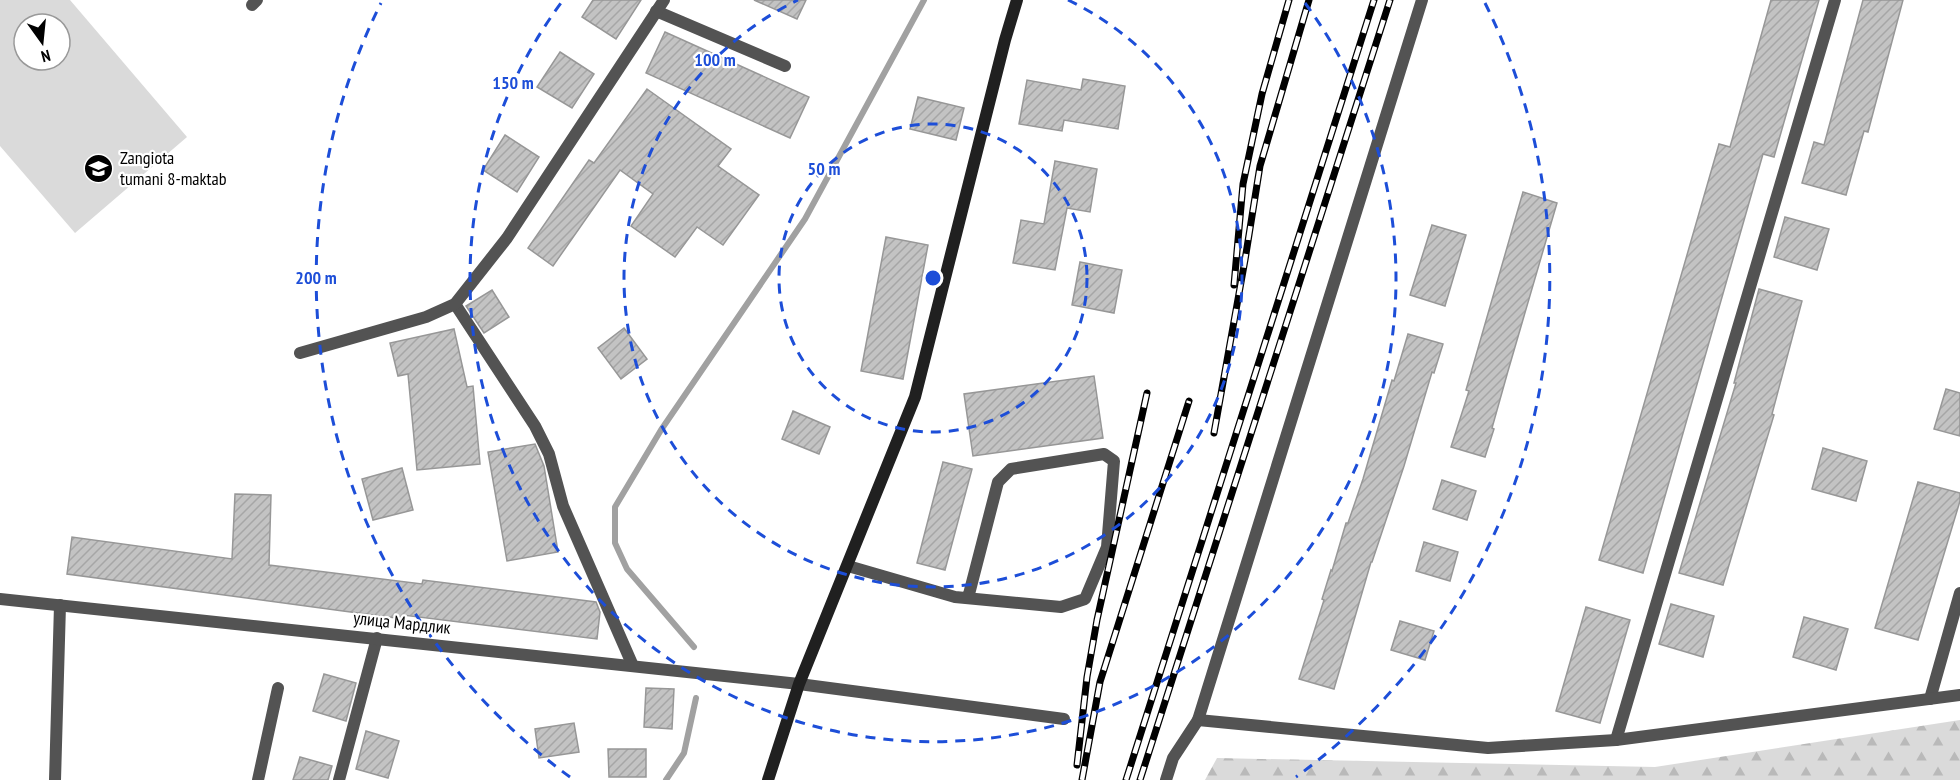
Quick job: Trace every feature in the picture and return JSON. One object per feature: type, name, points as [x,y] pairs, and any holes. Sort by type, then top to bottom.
[{"type":"main road","points":[[768,780],[799,684],[915,397],[1017,0]]},
{"type":"street","points":[[300,354],[426,317],[455,303],[507,238],[663,0]]},
{"type":"street","points":[[1166,780],[1173,758],[1198,720],[1422,0]]},
{"type":"street","points":[[1616,740],[1835,0]]},
{"type":"street","points":[[656,12],[785,66]]},
{"type":"street","points":[[455,303],[535,426],[549,454],[563,506],[633,666]]},
{"type":"street","points":[[848,566],[955,597],[1061,607],[1085,599],[1107,548],[1114,461],[1104,454],[1011,469],[998,482],[968,598]]},
{"type":"street","points":[[1929,699],[1960,592]]},
{"type":"street","name":"улица Мардлик","points":[[0,599],[799,684],[1064,719]]},
{"type":"street","points":[[55,780],[60,605]]},
{"type":"street","points":[[339,780],[377,638]]},
{"type":"street","points":[[258,780],[278,688]]},
{"type":"street","points":[[1198,720],[1488,748],[1616,740],[1960,695]]},
{"type":"green space","points":[[0,0],[70,0],[187,137],[75,233],[0,146]]},
{"type":"green space","points":[[1960,720],[1960,780],[1205,780],[1217,758],[1655,767]]},
{"type":"building","points":[[593,0],[641,0],[616,39],[582,17]]},
{"type":"building","points":[[754,0],[806,0],[797,19]]},
{"type":"building","points":[[1771,0],[1819,0],[1774,157],[1763,154],[1643,573],[1599,560],[1719,144],[1730,147]]},
{"type":"building","points":[[1863,0],[1903,0],[1868,132],[1864,131],[1846,195],[1802,183],[1814,142],[1824,145]]},
{"type":"building","points":[[665,32],[809,97],[790,138],[646,73]]},
{"type":"building","points":[[560,52],[594,74],[572,108],[537,87]]},
{"type":"building","points":[[1083,79],[1125,86],[1118,129],[1064,120],[1062,131],[1019,124],[1027,80],[1081,90]]},
{"type":"building","points":[[647,89],[731,149],[718,166],[759,195],[723,245],[697,227],[675,257],[631,226],[653,194],[620,170],[553,266],[528,248],[589,160],[594,163]]},
{"type":"building","points":[[918,97],[964,108],[956,140],[910,129]]},
{"type":"building","points":[[505,135],[539,157],[517,192],[483,170]]},
{"type":"building","points":[[1055,161],[1097,169],[1090,212],[1067,208],[1055,270],[1013,263],[1021,220],[1044,224]]},
{"type":"building","points":[[1523,192],[1557,203],[1485,457],[1451,447],[1469,391],[1466,390]]},
{"type":"building","points":[[1785,217],[1829,229],[1817,270],[1774,257]]},
{"type":"building","points":[[1432,225],[1466,235],[1445,306],[1410,295]]},
{"type":"building","points":[[886,237],[928,245],[903,379],[861,371]]},
{"type":"building","points":[[1080,262],[1122,270],[1114,313],[1072,305]]},
{"type":"building","points":[[1759,289],[1802,301],[1772,414],[1774,415],[1723,585],[1679,573],[1736,383],[1734,383]]},
{"type":"building","points":[[492,290],[509,317],[484,333],[466,306]]},
{"type":"building","points":[[624,328],[647,359],[621,379],[598,348]]},
{"type":"building","points":[[454,329],[467,387],[473,386],[480,464],[417,470],[408,374],[398,376],[390,343]]},
{"type":"building","points":[[1408,334],[1443,344],[1371,562],[1334,689],[1299,679],[1331,570],[1363,479]]},
{"type":"building","points":[[1094,376],[1103,438],[973,456],[964,394]]},
{"type":"building","points":[[1946,389],[1960,393],[1960,436],[1934,429]]},
{"type":"building","points":[[793,411],[830,427],[819,454],[782,439]]},
{"type":"building","points":[[535,444],[544,466],[558,552],[507,561],[488,452]]},
{"type":"building","points":[[1823,448],[1867,461],[1856,501],[1812,489]]},
{"type":"building","points":[[943,462],[972,469],[945,570],[917,563]]},
{"type":"building","points":[[402,468],[413,510],[373,520],[362,479]]},
{"type":"building","points":[[1442,480],[1476,491],[1467,520],[1433,509]]},
{"type":"building","points":[[1918,482],[1960,493],[1960,501],[1918,640],[1875,628]]},
{"type":"building","points":[[235,494],[271,495],[269,565],[422,584],[423,580],[596,602],[600,612],[597,639],[403,615],[403,619],[67,574],[72,537],[232,559]]},
{"type":"building","points":[[1424,542],[1458,552],[1450,581],[1416,571]]},
{"type":"building","points":[[1671,604],[1714,616],[1703,657],[1659,644]]},
{"type":"building","points":[[1586,607],[1630,620],[1600,723],[1556,711]]},
{"type":"building","points":[[1804,617],[1848,629],[1836,670],[1793,657]]},
{"type":"building","points":[[1400,621],[1434,631],[1425,660],[1391,650]]},
{"type":"building","points":[[324,674],[356,683],[346,721],[313,711]]},
{"type":"building","points":[[646,688],[674,689],[672,729],[644,727]]},
{"type":"building","points":[[574,723],[579,752],[539,758],[535,729]]},
{"type":"building","points":[[366,731],[399,741],[388,778],[356,769]]},
{"type":"building","points":[[608,749],[646,749],[646,777],[609,777]]},
{"type":"building","points":[[300,757],[332,766],[328,780],[293,780]]},
{"type":"waterway","points":[[694,647],[627,569],[615,543],[615,507],[661,430],[805,219],[924,0]]},
{"type":"waterway","points":[[666,780],[684,753],[696,698]]},
{"type":"railway","points":[[1234,285],[1243,184],[1262,94],[1289,0]]},
{"type":"railway","points":[[1214,433],[1260,166],[1309,0]]},
{"type":"railway","points":[[1126,780],[1374,0]]},
{"type":"railway","points":[[1140,780],[1390,0]]},
{"type":"railway","points":[[1077,765],[1087,677],[1097,620],[1147,393]]},
{"type":"railway","points":[[1082,780],[1100,682],[1189,401]]},
{"type":"place","name":"Zangiota tumani 8-maktab","points":[[99,168]]}]
